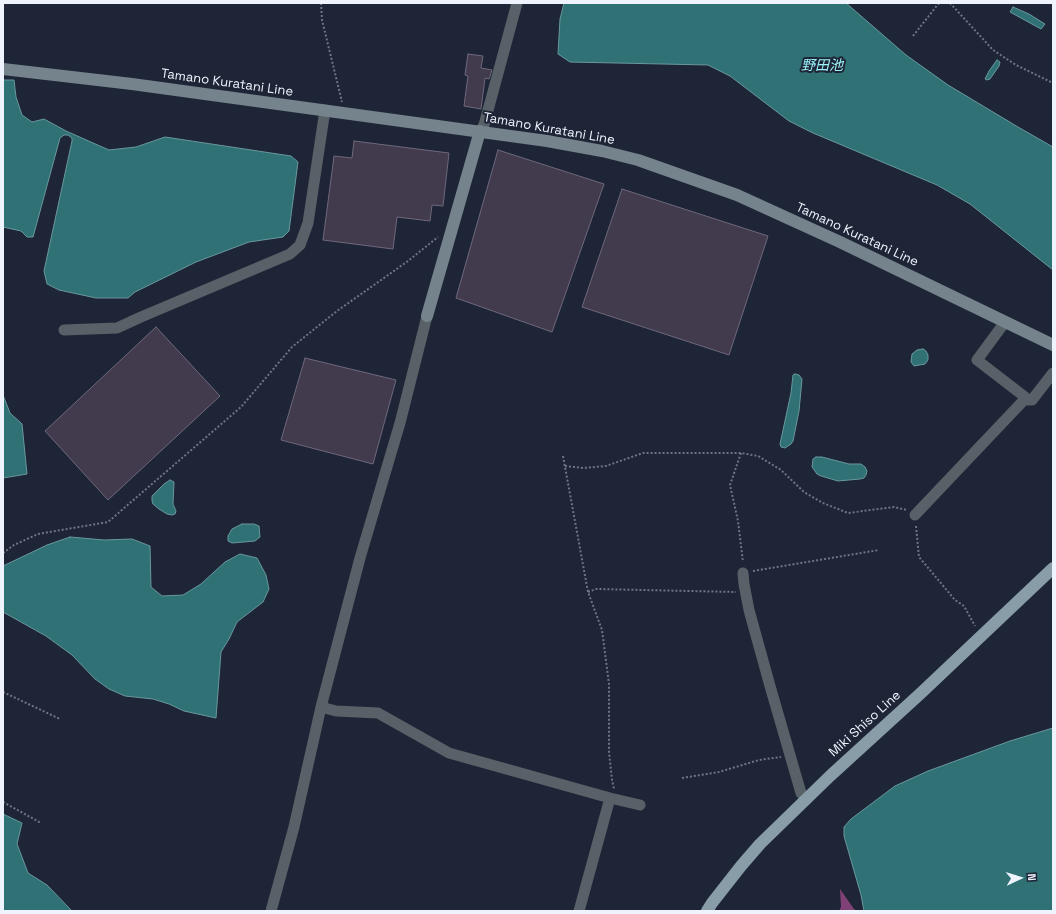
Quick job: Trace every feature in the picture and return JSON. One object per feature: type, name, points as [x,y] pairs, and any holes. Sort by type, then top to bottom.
[{"type":"main road","name":"Tamano Kuratani Line","points":[[3,69],[132,84],[480,131],[602,151],[638,160],[744,198],[1053,345]]},
{"type":"main road","points":[[427,316],[480,131]]},
{"type":"main road","name":"Miki Shiso Line","points":[[707,911],[736,872],[760,844],[830,776],[984,634],[1053,568]]},
{"type":"street","points":[[480,131],[484,124],[517,3]]},
{"type":"street","points":[[64,330],[117,328],[290,254],[300,245],[308,223],[325,110]]},
{"type":"street","points":[[271,911],[294,827],[321,707],[360,558],[400,423],[427,316]]},
{"type":"street","points":[[1005,322],[977,360],[1025,397],[1026,400]]},
{"type":"street","points":[[915,515],[1024,400],[1032,400],[1053,373]]},
{"type":"street","points":[[743,573],[749,610],[767,678],[801,794],[807,799]]},
{"type":"street","points":[[321,707],[336,711],[378,713],[449,753],[640,806]]},
{"type":"street","points":[[579,911],[610,798]]},
{"type":"path","points":[[321,3],[322,20],[344,113]]},
{"type":"path","points":[[913,36],[939,3]]},
{"type":"path","points":[[950,3],[993,50],[1016,65],[1053,83]]},
{"type":"path","points":[[3,553],[14,545],[38,534],[108,522],[241,406],[292,347],[336,311],[408,261],[439,236],[449,237]]},
{"type":"path","points":[[565,466],[583,468],[606,466],[643,453],[741,453],[758,456],[781,470],[804,492],[823,503],[848,512],[894,507],[909,510],[915,515],[919,557],[955,600],[964,606],[976,627],[984,634]]},
{"type":"path","points":[[741,453],[730,485],[738,521],[743,573],[878,550]]},
{"type":"path","points":[[563,456],[588,592],[602,630],[609,684],[609,752],[612,780],[616,792],[610,798]]},
{"type":"path","points":[[588,592],[596,589],[745,592]]},
{"type":"path","points":[[3,692],[60,719]]},
{"type":"path","points":[[682,778],[719,772],[759,760],[790,756]]},
{"type":"path","points":[[3,802],[41,823]]},
{"type":"shaded area","points":[[840,889],[857,911],[839,911],[841,907]]},
{"type":"water","name":"野田池","points":[[564,3],[846,3],[906,55],[948,85],[1053,147],[1053,270],[970,204],[937,185],[813,133],[789,121],[730,76],[708,65],[570,62],[558,54],[560,19]]},
{"type":"water","points":[[1013,7],[1029,14],[1045,24],[1041,29],[1010,12]]},
{"type":"water","points":[[997,60],[1000,62],[999,66],[990,79],[985,79],[989,71]]},
{"type":"water","points":[[3,80],[14,80],[16,97],[22,115],[32,122],[44,119],[66,131],[109,150],[136,147],[165,137],[291,156],[298,162],[289,231],[283,237],[249,242],[196,262],[135,292],[128,298],[96,298],[59,290],[47,284],[44,271],[72,138],[68,135],[64,135],[60,138],[33,237],[27,237],[21,231],[3,227]]},
{"type":"water","points":[[923,349],[928,355],[928,360],[925,364],[914,366],[911,362],[912,354],[917,350]]},
{"type":"water","points":[[793,375],[799,375],[802,379],[799,411],[793,441],[785,448],[781,447],[780,444],[791,393]]},
{"type":"water","points":[[3,395],[10,413],[22,424],[27,474],[3,478]]},
{"type":"water","points":[[816,457],[822,457],[849,464],[861,464],[867,471],[866,475],[864,478],[860,479],[838,481],[821,476],[817,474],[812,467],[813,459]]},
{"type":"water","points":[[170,480],[174,482],[173,504],[176,511],[175,514],[172,515],[159,509],[153,504],[152,501],[152,496]]},
{"type":"water","points":[[242,524],[254,524],[259,526],[260,537],[255,541],[232,543],[228,541],[228,536],[232,529]]},
{"type":"water","points":[[70,537],[104,540],[132,539],[150,546],[151,587],[162,596],[183,595],[201,584],[225,562],[240,554],[257,558],[266,575],[269,589],[263,602],[237,622],[221,652],[216,718],[184,711],[153,699],[125,696],[109,689],[95,679],[72,655],[46,636],[3,612],[3,566],[47,545]]},
{"type":"water","points":[[1053,728],[1053,911],[864,911],[861,895],[844,836],[844,827],[851,819],[895,786],[928,771],[1010,741]]},
{"type":"water","points":[[3,814],[22,823],[17,844],[28,873],[47,885],[72,911],[3,911]]},
{"type":"building","points":[[468,54],[483,56],[481,68],[492,70],[489,79],[485,78],[481,109],[464,106],[468,76],[465,75]]},
{"type":"building","points":[[354,141],[449,153],[443,206],[432,205],[430,221],[397,217],[393,249],[323,240],[334,156],[352,158]]},
{"type":"building","points":[[498,150],[604,184],[552,332],[456,298]]},
{"type":"building","points":[[622,189],[768,236],[729,355],[582,307]]},
{"type":"building","points":[[156,327],[220,396],[108,500],[45,431]]},
{"type":"building","points":[[305,358],[396,380],[373,464],[281,440]]}]
